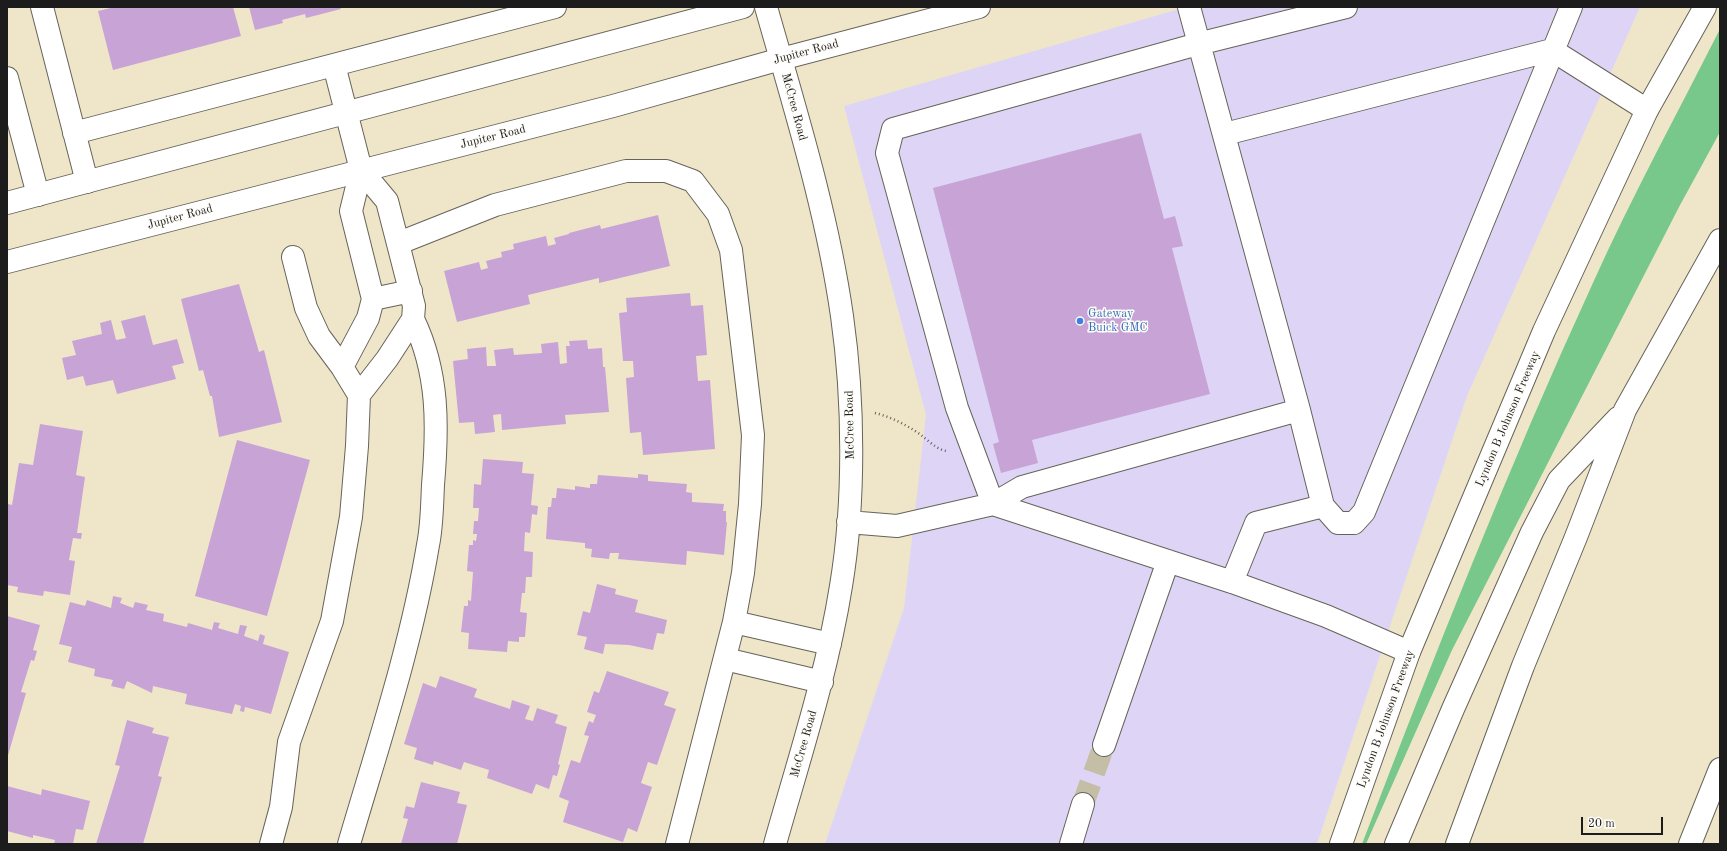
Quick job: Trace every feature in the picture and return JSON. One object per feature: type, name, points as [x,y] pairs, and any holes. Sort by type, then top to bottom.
[{"type":"main road","points":[[42,7],[87,182]]},
{"type":"main road","points":[[74,133],[555,7]]},
{"type":"main road","points":[[7,203],[743,7]]},
{"type":"main road","name":"McCree Road","points":[[766,7],[825,229],[842,316],[850,396],[848,522],[842,584],[822,682],[775,844]]},
{"type":"main road","name":"Jupiter Road","points":[[7,262],[613,106],[781,59],[979,7]]},
{"type":"main road","points":[[1189,7],[1198,44],[1225,134],[1323,506],[1338,523],[1354,523],[1364,512],[1552,50],[1571,7]]},
{"type":"main road","points":[[993,504],[956,408],[887,153],[893,129],[1198,44],[1346,7]]},
{"type":"main road","name":"Lyndon B Johnson Freeway","points":[[1341,844],[1409,652],[1544,331],[1647,110],[1705,7]]},
{"type":"main road","points":[[1225,134],[1552,50],[1647,110]]},
{"type":"main road","points":[[334,65],[361,170],[387,201],[414,306],[413,319],[387,359],[359,395]]},
{"type":"main road","points":[[7,78],[38,195]]},
{"type":"main road","points":[[342,367],[368,318],[373,299],[351,211],[361,170]]},
{"type":"main road","points":[[399,243],[495,205],[626,172],[666,171],[693,181],[718,214],[731,250],[753,434],[750,504],[743,573],[734,622],[677,844]]},
{"type":"main road","points":[[1457,844],[1523,666],[1625,410],[1720,240]]},
{"type":"main road","points":[[271,844],[281,807],[289,742],[332,621],[351,517],[357,446],[359,395],[342,367],[319,336],[310,315],[293,256]]},
{"type":"main road","points":[[373,299],[411,291]]},
{"type":"main road","points":[[349,844],[408,640],[429,544],[436,452],[436,400],[423,340],[413,319]]},
{"type":"main road","points":[[848,522],[897,526],[993,504],[1022,487],[1298,410]]},
{"type":"main road","points":[[1396,844],[1532,532],[1559,480],[1625,410]]},
{"type":"main road","points":[[993,504],[1232,582],[1326,616],[1409,652]]},
{"type":"main road","points":[[1232,582],[1256,523],[1323,506]]},
{"type":"main road","points":[[1104,745],[1168,561]]},
{"type":"main road","points":[[734,622],[830,644]]},
{"type":"main road","points":[[725,659],[822,682]]},
{"type":"main road","points":[[1690,844],[1720,769]]},
{"type":"main road","points":[[1071,844],[1083,804]]},
{"type":"path","points":[[872,413],[886,416],[904,424],[943,451],[949,452],[971,447]]},
{"type":"shaded area","points":[[1186,7],[1640,7],[1467,396],[1317,844],[825,844],[904,608],[926,415],[844,106]]},
{"type":"green space","points":[[1720,29],[1720,132],[1679,207],[1452,650],[1366,844],[1362,844],[1472,563],[1561,354],[1622,220]]},
{"type":"building","points":[[115,7],[233,7],[241,36],[113,70],[98,11]]},
{"type":"building","points":[[249,7],[340,7],[341,9],[306,18],[305,14],[282,20],[283,23],[255,30]]},
{"type":"building","name":"Gateway Buick GMC","points":[[1141,133],[1164,219],[1175,216],[1183,246],[1172,248],[1210,394],[1032,440],[1038,463],[1001,473],[993,444],[999,442],[933,188]]},
{"type":"building","points":[[658,215],[670,266],[599,283],[599,278],[528,295],[530,304],[457,322],[444,271],[479,262],[481,270],[488,268],[486,261],[502,257],[501,252],[514,249],[513,244],[546,236],[548,246],[556,244],[554,238],[569,233],[600,225],[601,229]]},
{"type":"building","points":[[239,284],[259,352],[264,350],[282,422],[219,437],[212,396],[210,396],[203,370],[199,371],[181,299]]},
{"type":"building","points":[[690,293],[691,306],[703,305],[707,355],[696,356],[698,381],[710,380],[715,449],[643,455],[641,432],[630,433],[626,378],[634,377],[633,361],[623,361],[619,313],[627,312],[626,298]]},
{"type":"building","points":[[145,315],[153,345],[177,339],[184,363],[172,366],[176,379],[117,394],[113,380],[86,386],[83,376],[67,380],[62,358],[76,355],[72,341],[102,334],[100,323],[111,320],[116,340],[126,338],[121,321]]},
{"type":"building","points":[[587,340],[588,349],[602,348],[609,412],[565,415],[566,424],[502,430],[501,414],[493,415],[495,432],[475,434],[474,422],[459,423],[453,361],[468,359],[467,349],[486,347],[487,366],[496,366],[494,350],[513,348],[514,355],[542,353],[541,344],[558,342],[560,364],[567,363],[566,346],[570,346],[569,341]]},
{"type":"building","points":[[40,424],[83,431],[76,475],[85,477],[77,533],[82,533],[81,539],[73,538],[69,560],[75,561],[70,595],[44,591],[43,596],[17,592],[18,587],[7,585],[8,504],[12,505],[19,463],[33,465]]},
{"type":"building","points":[[237,440],[310,460],[267,616],[195,596]]},
{"type":"building","points":[[483,459],[523,462],[522,473],[534,474],[531,505],[538,506],[537,515],[532,514],[530,533],[525,532],[524,551],[533,552],[532,577],[526,577],[525,593],[522,593],[520,612],[527,613],[525,637],[519,637],[519,642],[508,641],[507,652],[468,649],[469,633],[461,632],[464,606],[468,606],[468,600],[471,601],[473,572],[467,571],[469,545],[473,545],[473,540],[476,541],[477,534],[473,534],[474,521],[478,521],[479,508],[473,508],[474,484],[481,485]]},
{"type":"building","points":[[638,474],[648,475],[648,481],[687,484],[686,492],[692,493],[692,502],[724,504],[723,511],[726,511],[727,522],[724,555],[687,551],[686,565],[618,559],[619,553],[610,553],[609,559],[591,557],[592,549],[585,548],[585,543],[546,539],[548,507],[551,507],[552,498],[556,498],[557,488],[575,490],[575,486],[590,488],[590,484],[597,484],[598,475],[638,478]]},
{"type":"building","points":[[597,584],[616,589],[615,594],[638,600],[635,612],[667,620],[664,634],[657,633],[653,650],[629,645],[605,644],[603,654],[584,649],[587,637],[577,635],[583,611],[590,613]]},
{"type":"building","points":[[113,596],[122,598],[120,603],[133,608],[135,602],[148,605],[146,610],[164,614],[163,621],[187,627],[188,623],[212,630],[214,622],[220,623],[218,628],[238,634],[240,625],[247,626],[244,636],[258,641],[260,634],[265,636],[263,644],[289,652],[271,714],[245,707],[244,712],[240,711],[241,706],[235,704],[232,714],[185,704],[187,694],[153,686],[152,693],[127,681],[124,689],[111,686],[113,680],[94,676],[95,669],[68,662],[72,647],[59,644],[70,602],[85,606],[87,600],[111,608]]},
{"type":"building","points":[[7,616],[40,625],[33,650],[37,651],[34,661],[31,660],[21,692],[26,693],[7,759]]},
{"type":"building","points":[[607,671],[669,692],[664,705],[676,709],[657,765],[648,762],[641,783],[652,787],[637,832],[628,828],[623,842],[563,822],[569,801],[559,797],[571,760],[580,763],[589,736],[584,735],[589,721],[593,723],[596,715],[587,712],[594,691],[599,693]]},
{"type":"building","points":[[440,676],[477,689],[474,697],[510,709],[512,700],[530,706],[525,719],[533,721],[537,708],[558,715],[555,723],[567,727],[558,764],[560,765],[557,776],[553,775],[549,789],[536,784],[532,794],[487,778],[489,770],[464,762],[461,770],[434,761],[433,765],[414,759],[417,748],[404,744],[423,683],[436,688]]},
{"type":"building","points":[[127,720],[154,728],[152,733],[169,737],[158,776],[162,777],[143,844],[96,844],[120,766],[115,765]]},
{"type":"building","points":[[421,782],[460,792],[457,803],[467,805],[457,844],[401,844],[408,819],[403,818],[406,806],[414,808]]},
{"type":"building","points":[[7,786],[41,795],[42,789],[90,801],[83,830],[76,829],[73,844],[54,844],[55,840],[33,835],[33,838],[7,831]]},
{"type":"tunnel","points":[[1083,804],[1104,745]]},
{"type":"place","name":"Gateway Buick GMC","points":[[1080,321]]}]
